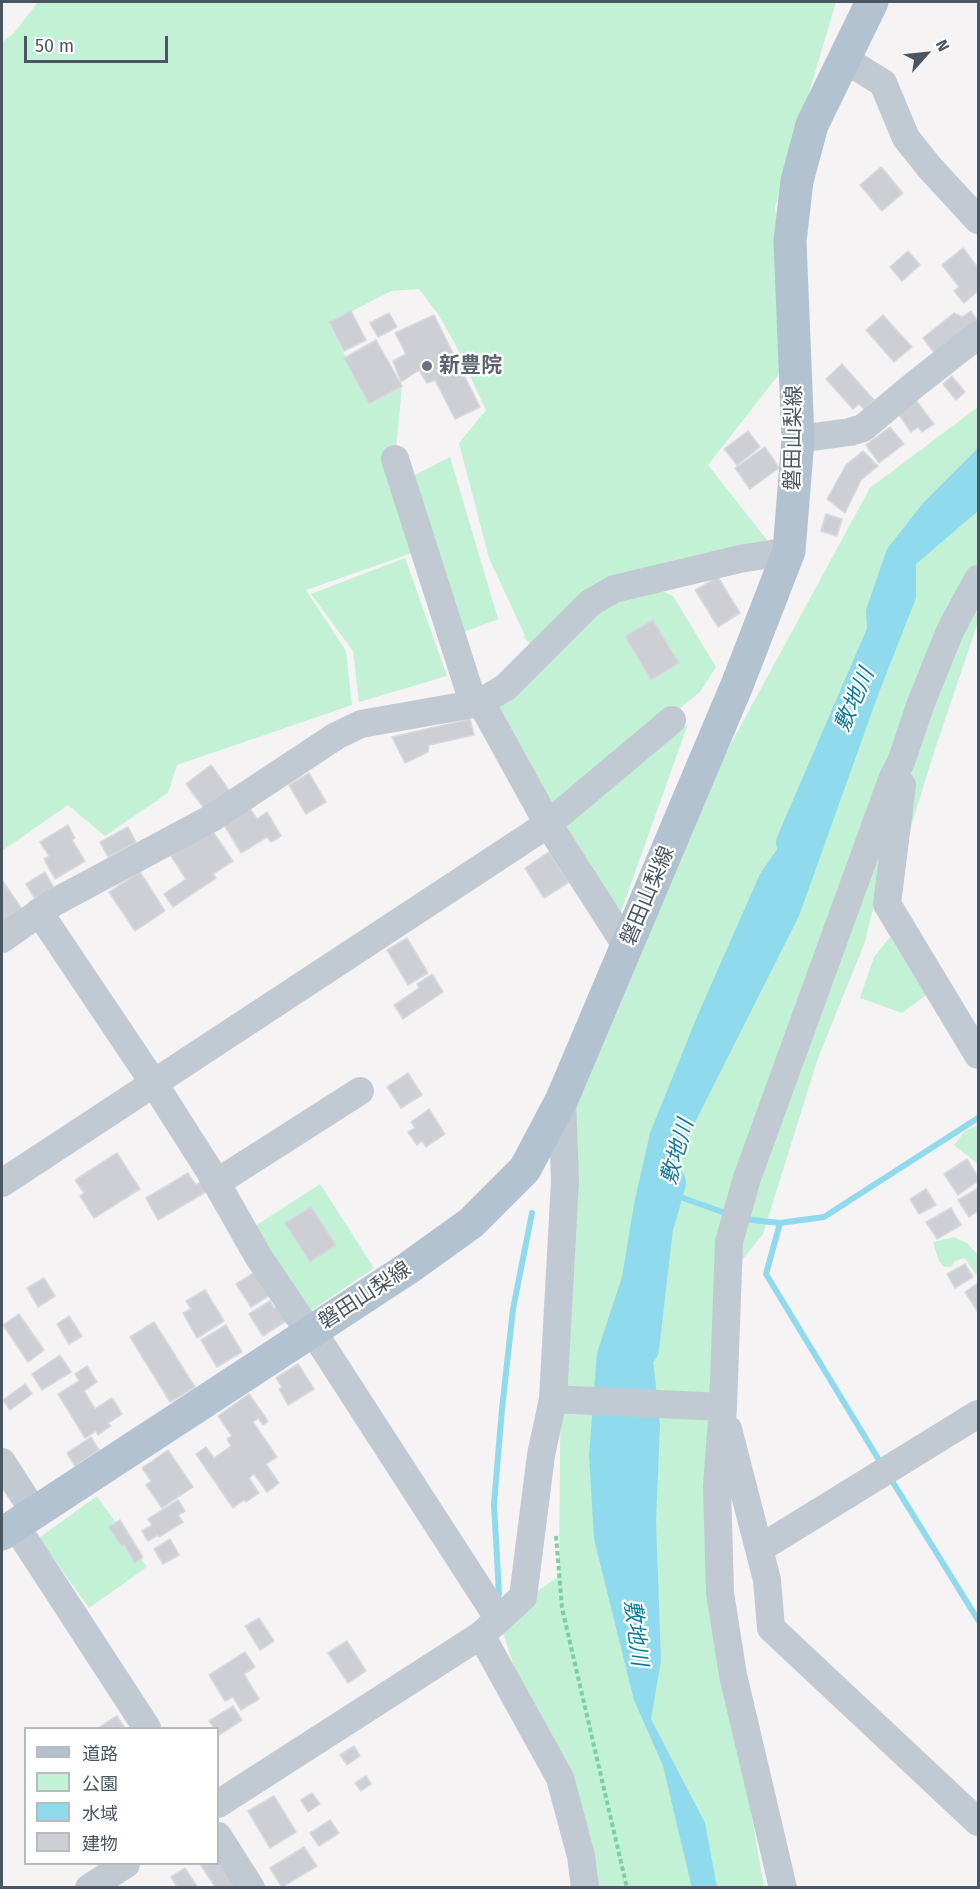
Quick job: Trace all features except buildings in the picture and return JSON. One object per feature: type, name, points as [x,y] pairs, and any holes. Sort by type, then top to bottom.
[{"type":"main road","name":"磐田山梨線","points":[[17,1524],[407,1269],[471,1222],[525,1169],[562,1099],[627,947],[737,685],[789,551],[798,439],[791,231],[798,181],[812,125],[872,2]]},
{"type":"street","points":[[844,59],[883,83],[906,138],[978,220]]},
{"type":"street","points":[[798,439],[863,428],[978,335]]},
{"type":"street","points":[[395,459],[470,693],[483,706],[548,824],[627,947]]},
{"type":"street","points":[[2,939],[53,903],[212,818],[336,736],[361,724],[479,704],[506,687],[590,603],[615,589],[740,559],[789,551]]},
{"type":"street","points":[[783,1887],[733,1675],[720,1593],[715,1406],[729,1242],[747,1178],[892,777],[902,762],[921,703],[950,630],[978,579]]},
{"type":"street","points":[[2,1183],[548,824],[672,720]]},
{"type":"street","points":[[902,762],[903,780],[886,904],[978,1055]]},
{"type":"street","points":[[39,912],[153,1082],[258,1256],[310,1331],[490,1626],[560,1778],[581,1856],[585,1887]]},
{"type":"street","points":[[216,1183],[360,1091]]},
{"type":"street","points":[[553,1506],[565,1182],[562,1099]]},
{"type":"street","points":[[556,1406],[715,1406]]},
{"type":"street","points":[[219,1803],[490,1626],[522,1597],[541,1455],[556,1406]]},
{"type":"street","points":[[715,1406],[759,1549],[766,1580],[771,1628],[978,1822]]},
{"type":"street","points":[[759,1549],[978,1414]]},
{"type":"street","points":[[2,1462],[17,1524],[146,1727]]},
{"type":"street","points":[[219,1838],[251,1887]]},
{"type":"street","points":[[89,1887],[123,1865]]},
{"type":"path","points":[[553,1506],[562,1608],[627,1887]]},
{"type":"green space","points":[[38,2],[836,2],[775,207],[794,355],[708,465],[767,540],[643,582],[673,596],[716,667],[700,692],[552,811],[483,706],[539,652],[523,637],[525,636],[489,558],[459,443],[486,410],[455,344],[438,314],[419,289],[391,291],[329,323],[369,404],[402,386],[395,459],[403,481],[450,457],[498,619],[459,634],[424,549],[306,590],[346,651],[352,705],[177,765],[168,793],[105,836],[68,805],[2,851],[2,42],[13,34]]},
{"type":"green space","points":[[978,407],[978,567],[954,640],[976,613],[978,613],[978,622],[903,853],[899,799],[865,942],[818,1058],[763,1234],[738,1265],[726,1669],[764,1887],[582,1887],[538,1739],[498,1618],[559,1576],[563,1117],[646,900],[870,488]]},
{"type":"green space","points":[[405,558],[447,676],[359,702],[353,651],[311,594]]},
{"type":"green space","points":[[688,724],[618,920],[562,829]]},
{"type":"green space","points":[[890,937],[926,995],[902,1013],[860,998],[874,957]]},
{"type":"green space","points":[[978,1127],[978,1164],[954,1145],[965,1131]]},
{"type":"green space","points":[[320,1184],[374,1268],[309,1312],[255,1226]]},
{"type":"green space","points":[[954,1237],[967,1243],[978,1255],[976,1275],[965,1258],[955,1261],[951,1267],[944,1267],[939,1261],[933,1242]]},
{"type":"green space","points":[[97,1496],[147,1567],[89,1608],[39,1538]]},
{"type":"water","points":[[978,448],[978,511],[916,564],[916,598],[878,695],[799,916],[675,1162],[656,1228],[647,1302],[660,1425],[656,1521],[661,1661],[651,1719],[705,1823],[717,1887],[692,1888],[663,1766],[634,1700],[594,1539],[589,1455],[597,1353],[622,1277],[634,1204],[650,1133],[696,1019],[760,874],[812,799],[869,665],[866,610],[887,549],[924,502]]},
{"type":"waterway","name":"敷地川","points":[[793,843],[887,625]]},
{"type":"waterway","points":[[743,1219],[780,1223],[824,1217],[978,1118]]},
{"type":"waterway","name":"敷地川","points":[[642,1349],[656,1228],[669,1183]]},
{"type":"waterway","points":[[666,1192],[728,1214]]},
{"type":"waterway","points":[[497,1599],[499,1594],[494,1504],[502,1409],[513,1309],[532,1213]]},
{"type":"waterway","points":[[780,1223],[766,1274],[882,1465]]},
{"type":"waterway","points":[[889,1476],[978,1620]]},
{"type":"place","name":"新豊院","points":[[427,366]]}]
